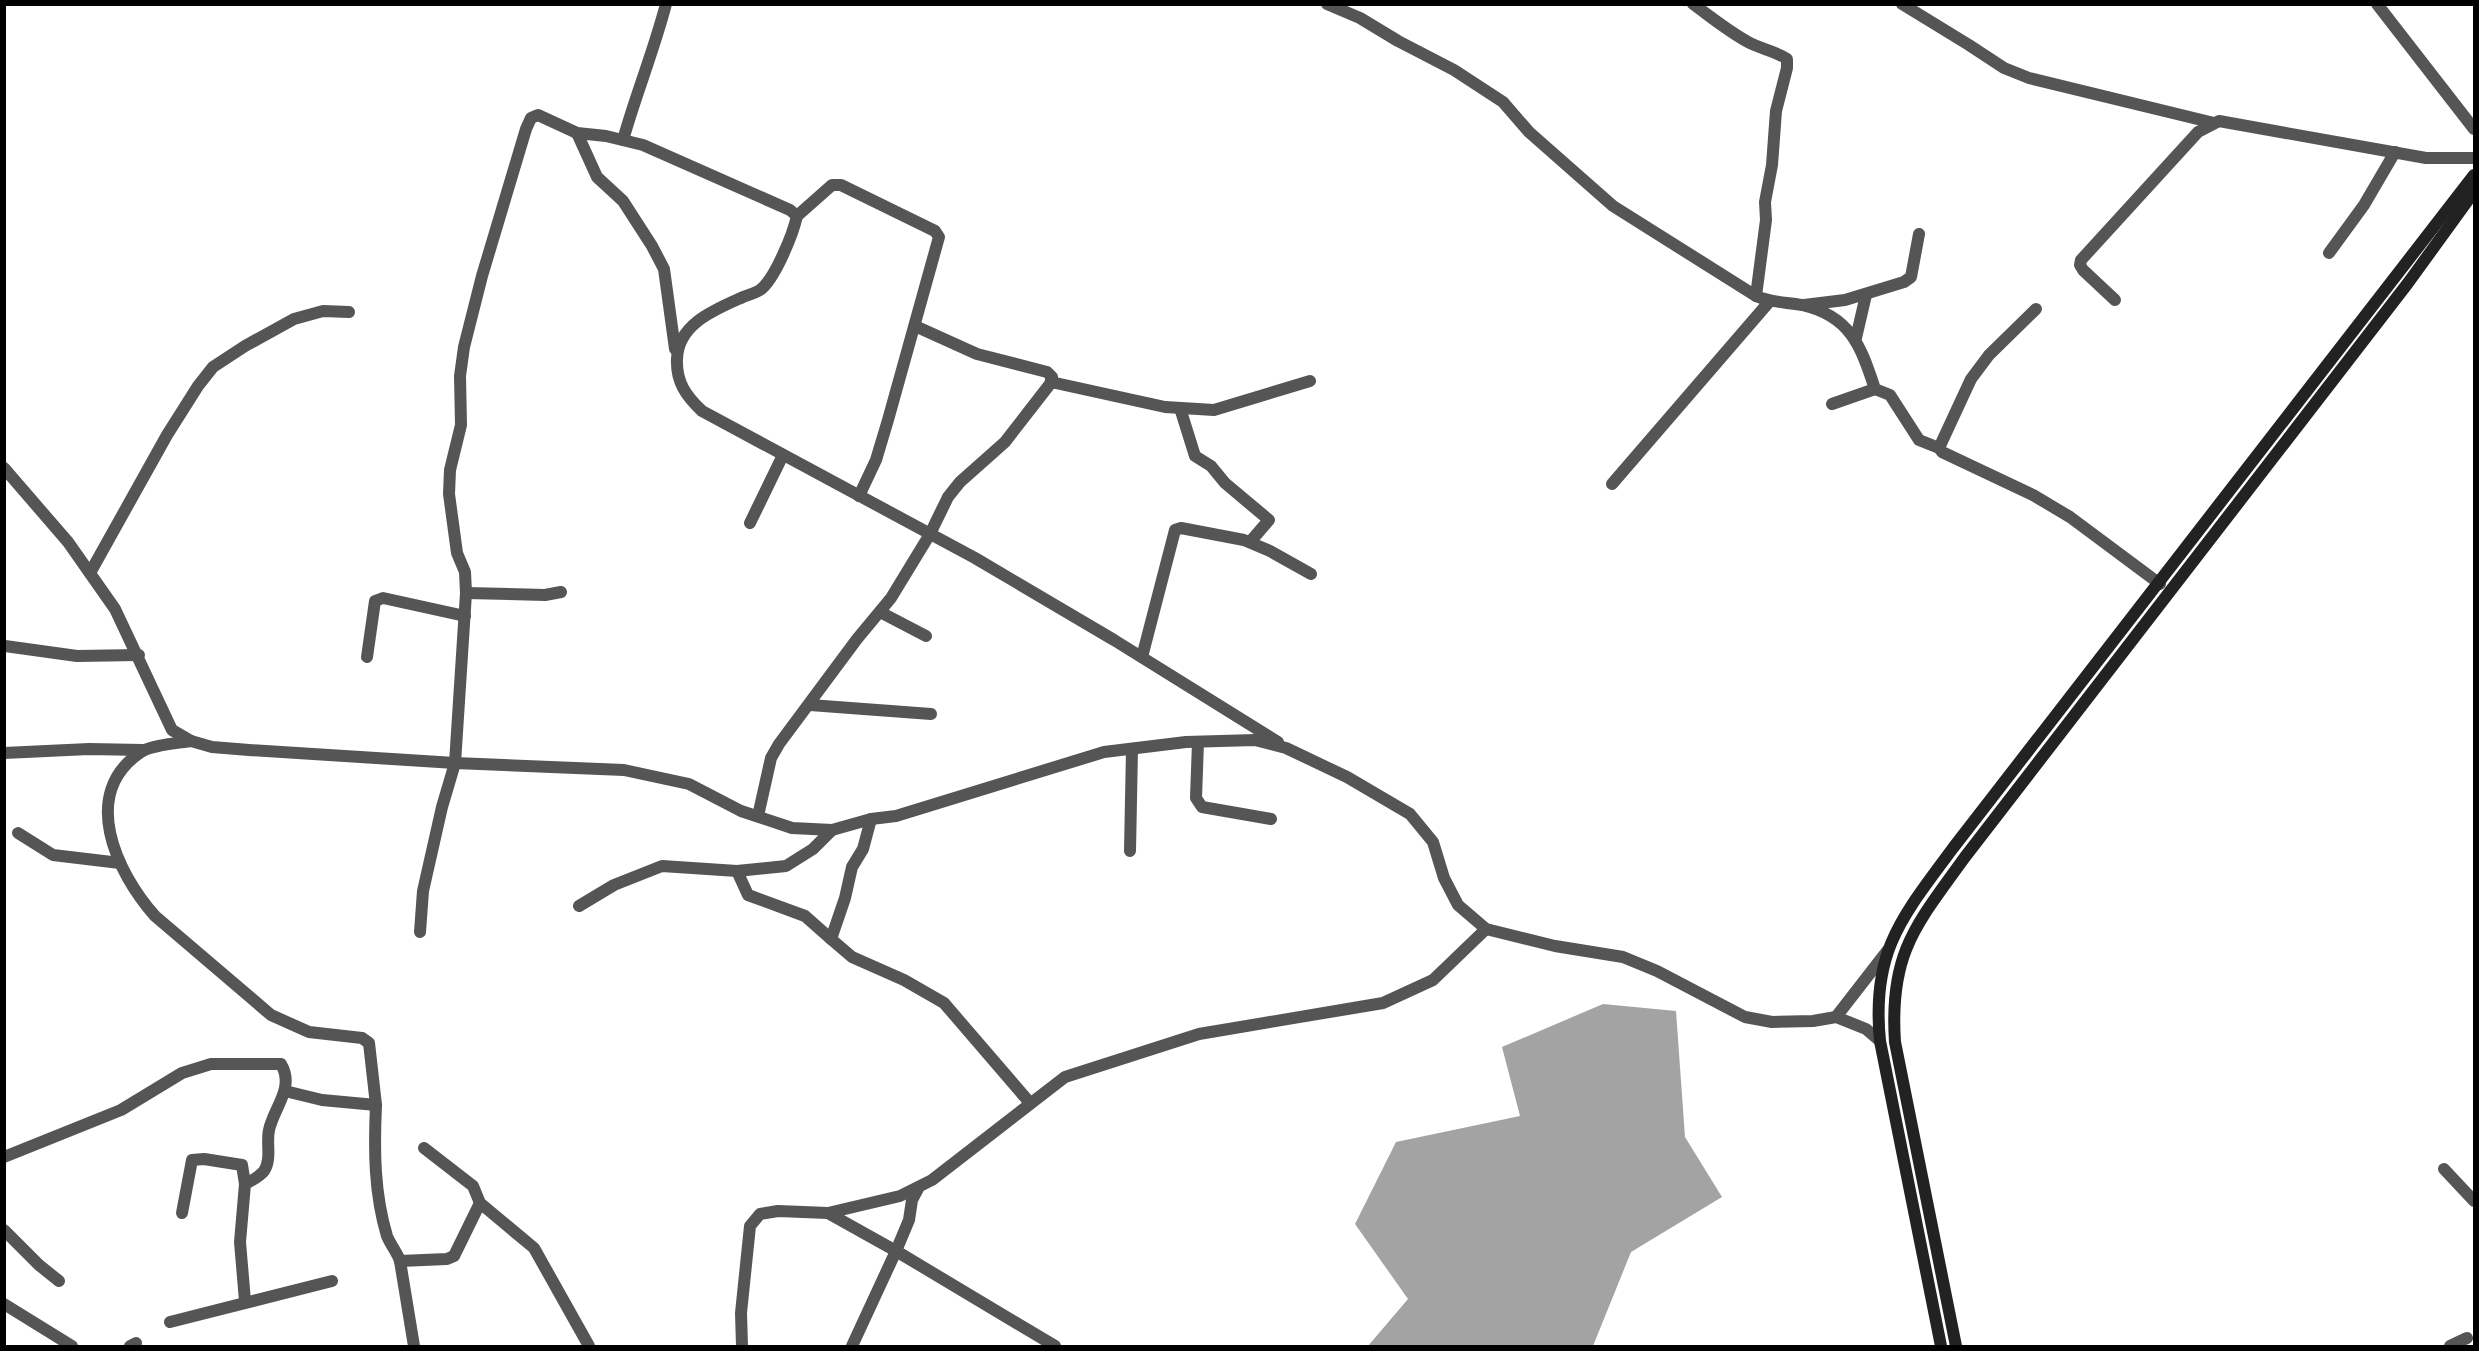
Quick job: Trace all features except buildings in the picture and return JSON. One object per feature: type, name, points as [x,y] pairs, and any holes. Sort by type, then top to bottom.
[{"type":"main road","points":[[1956,1347],[1895,1042],[1893,1015],[1895,991],[1906,946],[1917,924],[1965,857],[2475,175]]},
{"type":"main road","points":[[1941,1347],[1880,1041],[1878,993],[1888,950],[1905,915],[2037,737],[2415,274],[2475,192]]},
{"type":"main road","points":[[1953,848],[1965,857]]},
{"type":"street","points":[[623,140],[666,4]]},
{"type":"street","points":[[1327,4],[1360,18],[1454,70],[1503,102],[1529,132],[1614,206],[1769,302],[1803,305],[1866,295],[1904,282],[1911,277],[1919,234]]},
{"type":"street","points":[[1693,4],[1718,24],[1750,43],[1780,54],[1787,59],[1787,68],[1776,111],[1772,165],[1765,202],[1766,220],[1756,296]]},
{"type":"street","points":[[1902,4],[2004,68],[2029,78],[2214,123]]},
{"type":"street","points":[[2377,4],[2475,129]]},
{"type":"street","points":[[420,932],[423,891],[442,807],[455,763],[466,593],[465,572],[457,553],[450,494],[450,470],[460,425],[460,376],[464,347],[482,276],[531,118],[538,115],[577,132],[623,140],[669,156],[790,210],[797,216]]},
{"type":"street","points":[[2115,300],[2083,270],[2080,265],[2081,260],[2198,132],[2214,123],[2446,160],[2475,158]]},
{"type":"street","points":[[577,132],[597,177],[623,201],[652,246],[664,270],[680,384],[688,398],[702,411],[930,534],[1142,657],[1286,748],[1347,777],[1410,814],[1433,842],[1444,878],[1458,905],[1486,929],[1555,946],[1623,957],[1657,971],[1745,1017],[1772,1022],[1813,1021],[1836,1017],[1866,1029],[1880,1041]]},
{"type":"street","points":[[2329,252],[2364,205],[2395,152]]},
{"type":"street","points":[[677,364],[678,346],[684,333],[699,320],[761,290],[776,269],[797,216],[832,185],[841,184],[935,231],[939,237],[938,244],[915,326],[876,460],[859,496]]},
{"type":"street","points":[[1856,338],[1866,295]]},
{"type":"street","points":[[1612,484],[1769,302]]},
{"type":"street","points":[[1803,305],[1843,324],[1856,338],[1875,389]]},
{"type":"street","points":[[1939,448],[1971,379],[1989,355],[2036,309]]},
{"type":"street","points":[[90,573],[166,435],[213,367],[245,346],[294,320],[323,311],[349,312]]},
{"type":"street","points":[[758,816],[771,758],[857,639],[880,612],[930,534],[948,497],[960,482],[1005,442],[1023,422],[1051,382],[1052,377],[1047,372],[977,354],[915,326]]},
{"type":"street","points":[[1051,382],[1165,407],[1214,410],[1310,381]]},
{"type":"street","points":[[1832,404],[1875,389],[1890,395],[1919,440],[1939,448],[2070,517],[2160,584]]},
{"type":"street","points":[[1180,408],[1195,456],[1211,466],[1225,483],[1269,520],[1250,542]]},
{"type":"street","points":[[750,523],[783,455]]},
{"type":"street","points":[[4,468],[68,542],[115,609],[139,655],[149,683],[172,730],[191,741],[212,747],[455,763],[624,770],[689,784],[741,811],[792,828],[832,830],[871,819],[896,816],[1104,752],[1198,742],[1255,740],[1286,748]]},
{"type":"street","points":[[1142,657],[1175,530],[1181,528],[1211,532],[1250,542],[1311,574]]},
{"type":"street","points":[[466,593],[544,595],[561,592]]},
{"type":"street","points":[[367,657],[372,610],[375,602],[382,598],[465,616]]},
{"type":"street","points":[[880,612],[926,636]]},
{"type":"street","points":[[5,646],[77,656],[139,655]]},
{"type":"street","points":[[810,705],[931,714]]},
{"type":"street","points":[[4,753],[89,749],[143,750],[191,741]]},
{"type":"street","points":[[1198,742],[1196,798],[1202,807],[1271,819]]},
{"type":"street","points":[[1130,851],[1132,749]]},
{"type":"street","points":[[143,750],[124,768],[111,789],[106,826],[120,863],[138,897],[155,916],[271,1015],[309,1032],[362,1038],[369,1043],[376,1105],[377,1190],[388,1239],[400,1261],[414,1347]]},
{"type":"street","points":[[831,939],[845,898],[852,867],[863,849],[871,819]]},
{"type":"street","points":[[579,906],[614,885],[662,866],[737,871],[786,866],[813,849],[832,830]]},
{"type":"street","points":[[18,833],[53,855],[120,863]]},
{"type":"street","points":[[737,871],[747,895],[805,916],[852,957],[904,980],[944,1003],[1030,1103]]},
{"type":"street","points":[[742,1347],[741,1313],[750,1226],[760,1215],[778,1211],[828,1214],[900,1196],[932,1180],[1065,1077],[1199,1034],[1383,1004],[1434,980],[1486,929]]},
{"type":"street","points":[[1836,1017],[1888,950]]},
{"type":"street","points":[[4,1157],[121,1110],[182,1073],[211,1064],[281,1064],[286,1073],[285,1091],[269,1128],[267,1149],[269,1160],[264,1172],[245,1184]]},
{"type":"street","points":[[285,1091],[333,1102],[376,1105]]},
{"type":"street","points":[[424,1148],[472,1186],[480,1203],[534,1248],[589,1347]]},
{"type":"street","points":[[182,1213],[192,1160],[204,1159],[242,1165],[245,1184],[240,1242],[245,1301]]},
{"type":"street","points":[[2444,1169],[2475,1201]]},
{"type":"street","points":[[852,1347],[896,1251],[909,1220],[912,1200],[920,1186]]},
{"type":"street","points":[[400,1261],[447,1259],[454,1256],[480,1203]]},
{"type":"street","points":[[828,1214],[896,1251],[1055,1347]]},
{"type":"street","points":[[4,1230],[39,1265],[59,1281]]},
{"type":"street","points":[[170,1322],[245,1301],[271,1297],[332,1281]]},
{"type":"street","points":[[4,1304],[72,1347]]},
{"type":"street","points":[[2450,1347],[2467,1338]]},
{"type":"shaded area","points":[[1603,1004],[1676,1011],[1685,1137],[1722,1197],[1631,1252],[1593,1346],[1368,1346],[1408,1299],[1355,1224],[1396,1142],[1520,1116],[1502,1047]]}]
